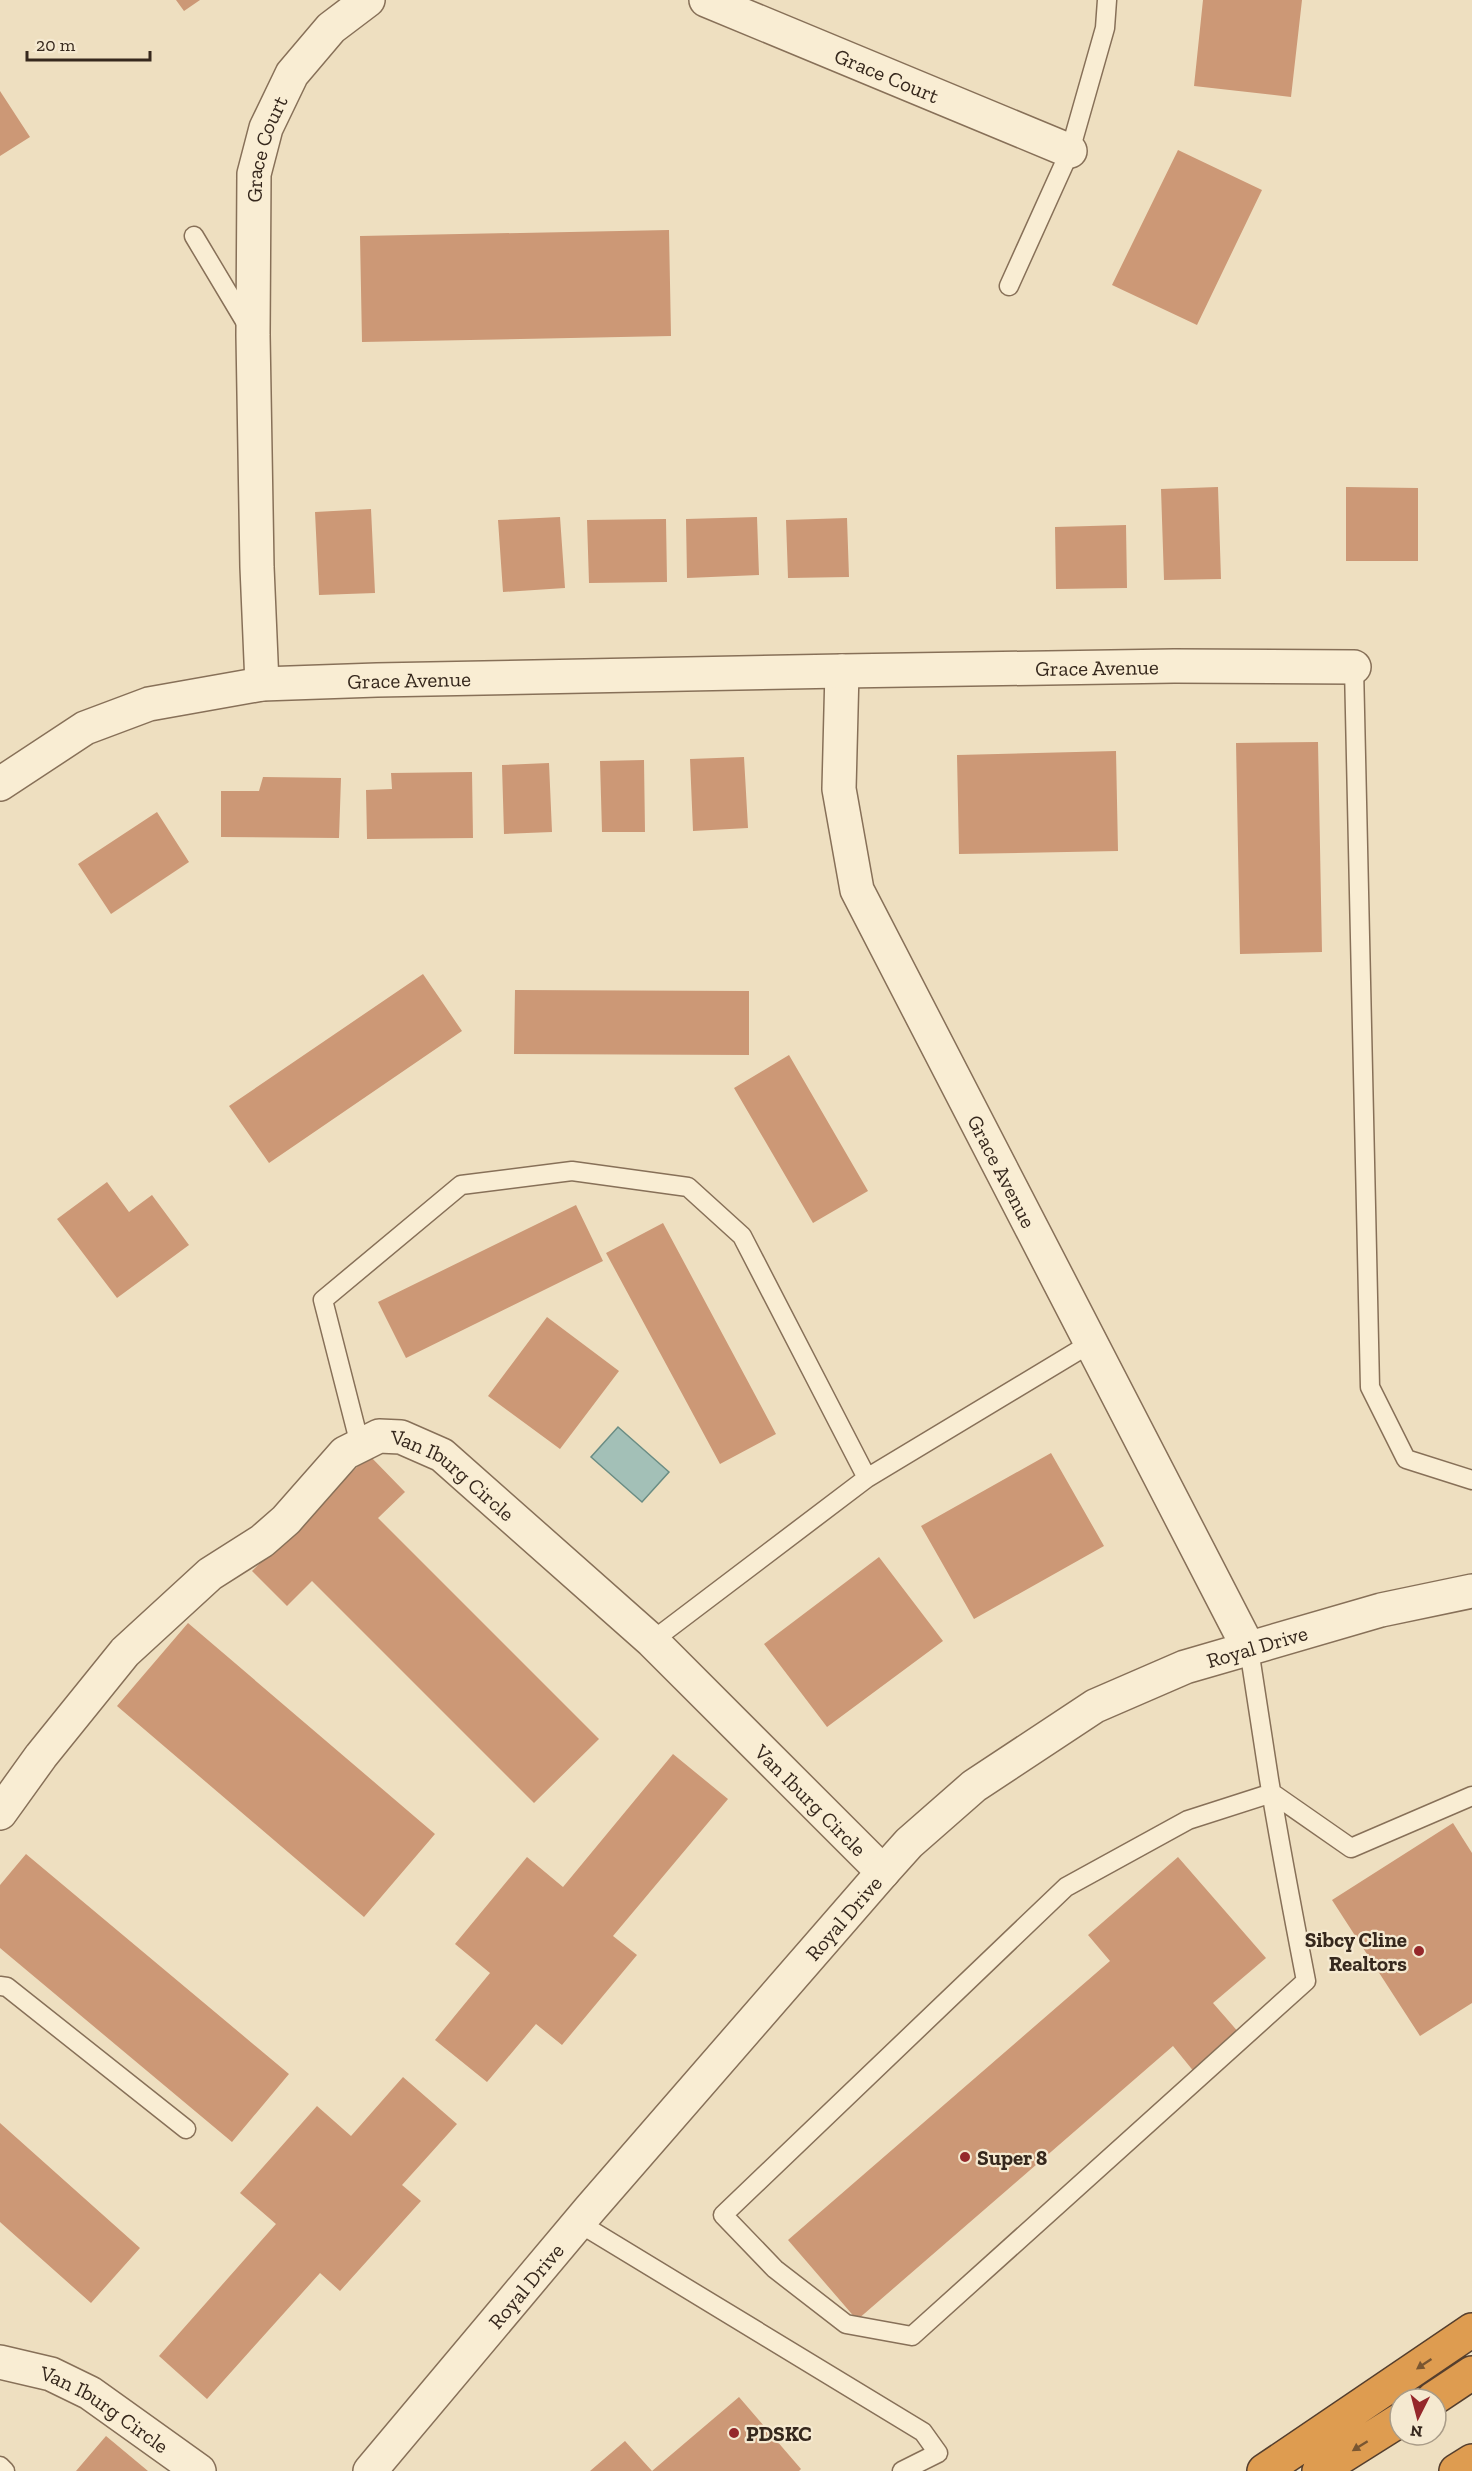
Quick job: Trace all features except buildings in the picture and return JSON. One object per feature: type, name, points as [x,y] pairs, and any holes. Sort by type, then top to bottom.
[{"type":"highway","points":[[1264,2471],[1472,2330]]},
{"type":"highway","points":[[1448,2389],[1472,2373]]},
{"type":"highway","points":[[1319,2471],[1388,2428]]},
{"type":"highway","points":[[1456,2471],[1472,2461]]},
{"type":"street","name":"Grace Court","points":[[262,684],[257,567],[253,335],[254,174],[266,128],[292,74],[331,28],[368,0]]},
{"type":"street","name":"Grace Court","points":[[706,0],[1070,151]]},
{"type":"street","name":"Grace Avenue","points":[[0,784],[85,728],[149,704],[262,684],[842,671],[1174,666],[1354,667]]},
{"type":"street","name":"Grace Avenue","points":[[842,671],[839,789],[857,890],[1249,1649]]},
{"type":"street","name":"Van Iburg Circle","points":[[0,1813],[41,1756],[125,1652],[210,1574],[262,1541],[286,1520],[345,1453],[379,1436],[401,1437],[442,1455],[652,1641],[883,1872]]},
{"type":"street","name":"Royal Drive","points":[[370,2471],[579,2223],[883,1872],[909,1844],[974,1786],[1095,1707],[1185,1667],[1381,1610],[1472,1591]]},
{"type":"street","name":"Van Iburg Circle","points":[[0,2362],[51,2374],[90,2393],[199,2471]]},
{"type":"lane","points":[[1009,286],[1070,151],[1105,28],[1107,0]]},
{"type":"lane","name":"Grace Court","points":[[194,236],[253,335]]},
{"type":"lane","points":[[1354,667],[1370,1387],[1406,1459],[1472,1480]]},
{"type":"lane","points":[[360,1445],[323,1300],[461,1185],[572,1171],[688,1187],[742,1236],[867,1478]]},
{"type":"lane","points":[[652,1641],[867,1478],[1091,1343]]},
{"type":"lane","points":[[1249,1649],[1306,1981],[912,2336],[846,2324],[775,2268],[723,2215],[1066,1887],[1188,1820],[1272,1793]]},
{"type":"lane","points":[[1272,1793],[1351,1848],[1472,1796]]},
{"type":"lane","points":[[0,1986],[7,1987],[186,2129]]},
{"type":"lane","points":[[579,2223],[923,2432],[938,2452],[902,2471]]},
{"type":"lane","points":[[0,2466],[5,2471]]},
{"type":"water","points":[[618,1427],[669,1472],[642,1502],[591,1457]]},
{"type":"place","name":"Sibcy Cline Realtors","points":[[1419,1951]]},
{"type":"place","name":"Super 8","points":[[965,2157]]},
{"type":"place","name":"PDSKC","points":[[734,2433]]}]
